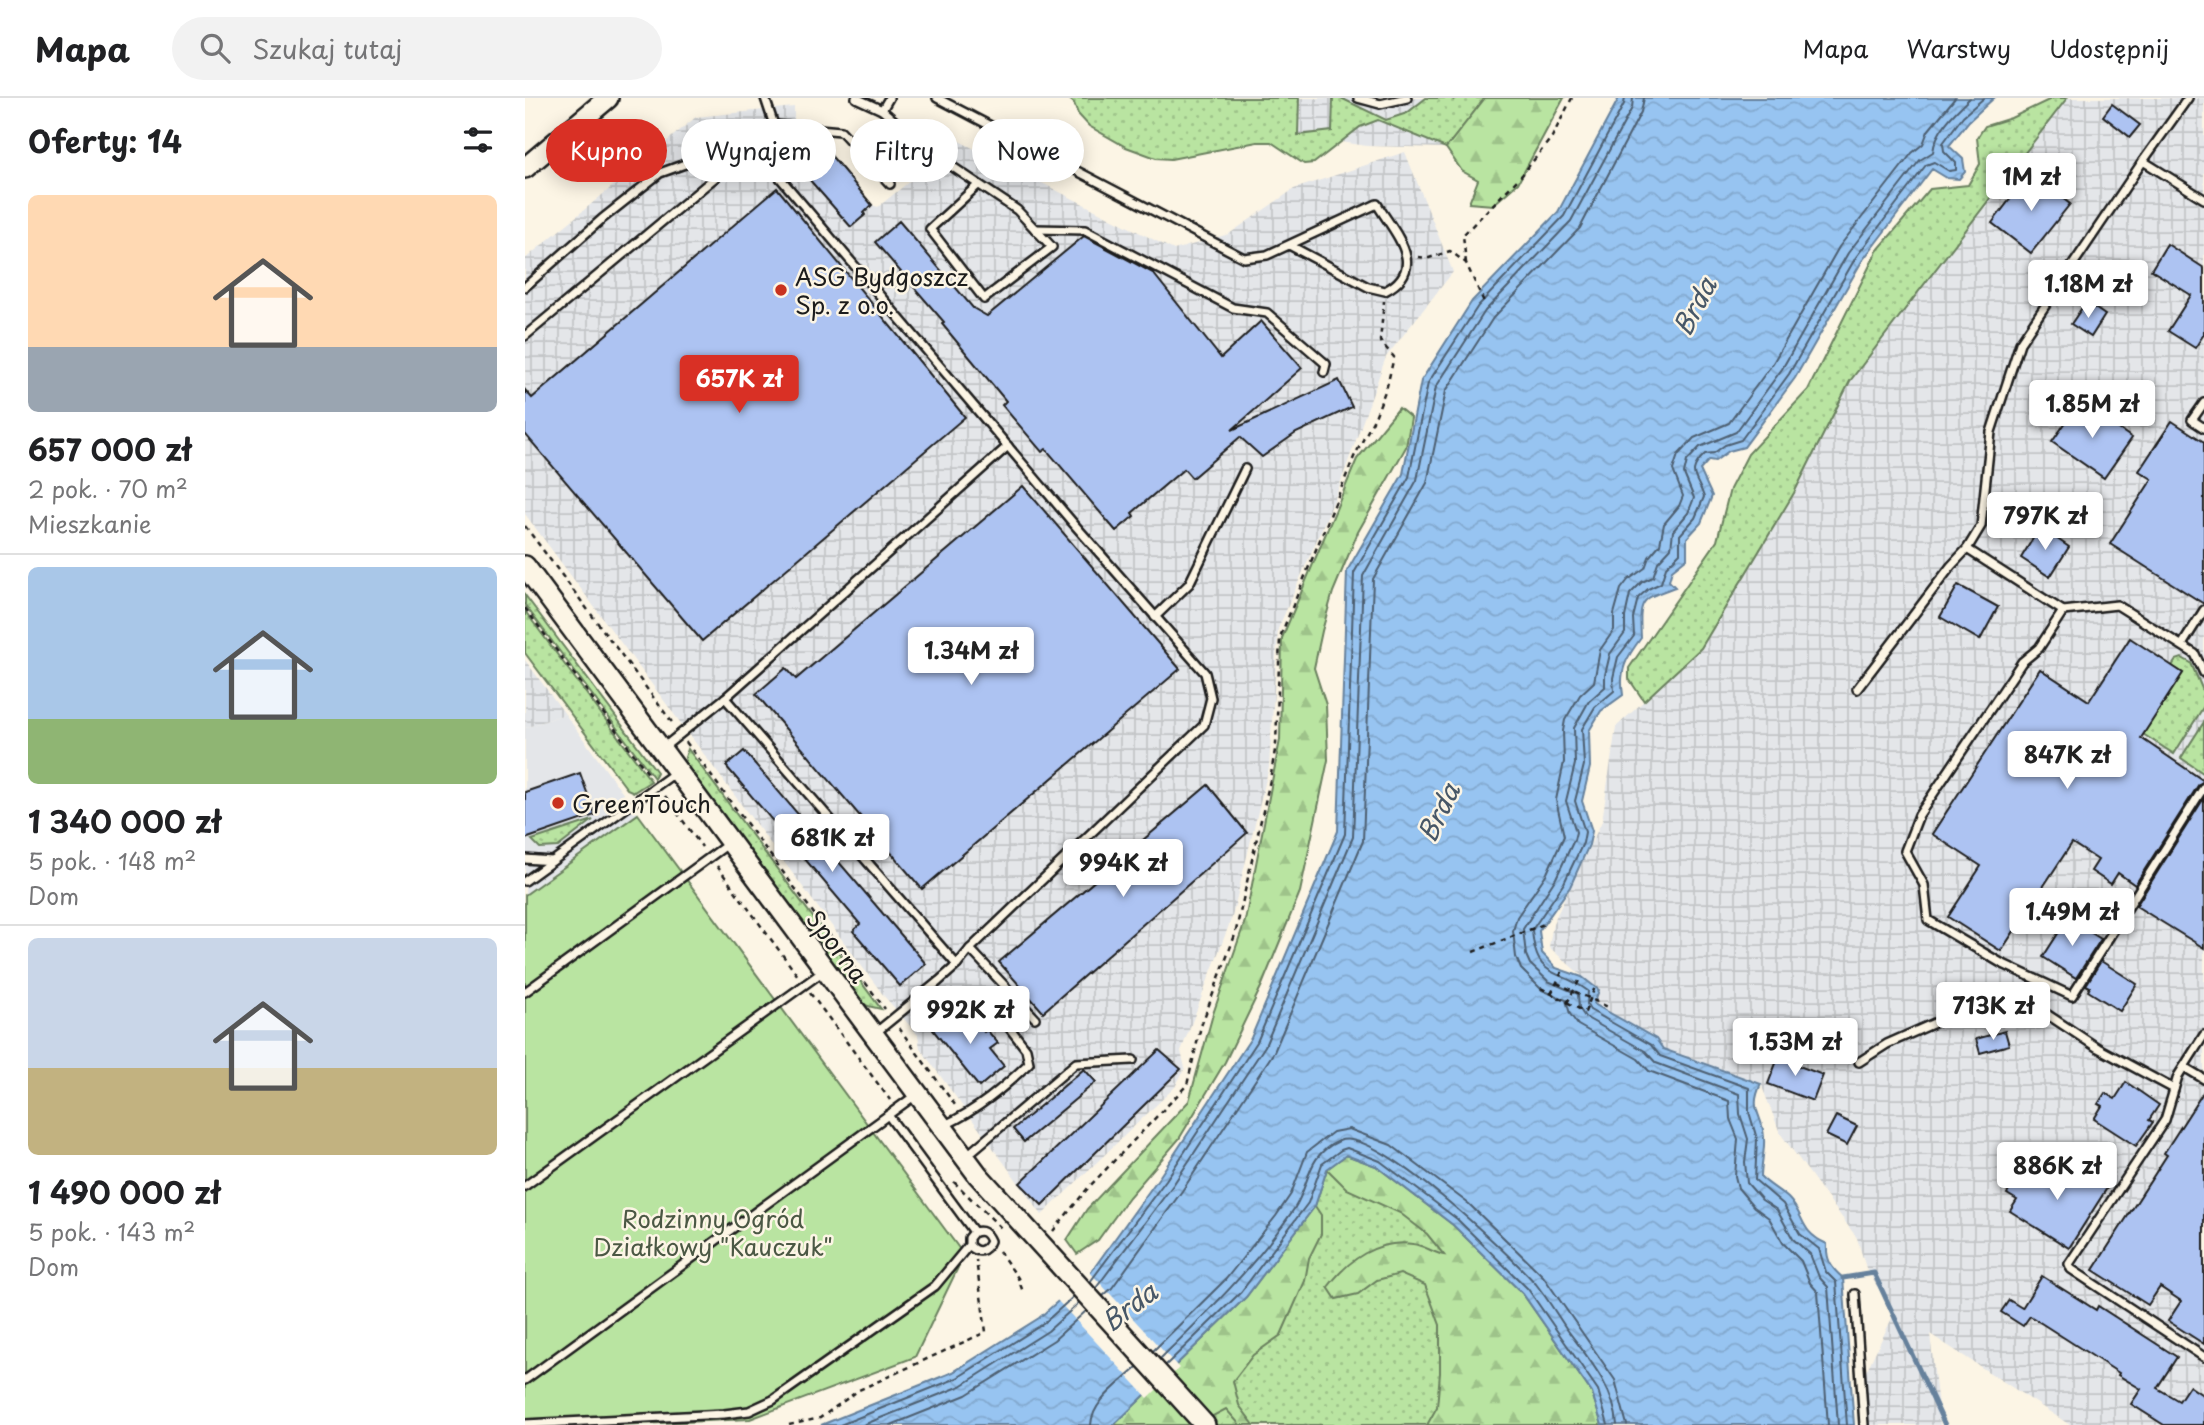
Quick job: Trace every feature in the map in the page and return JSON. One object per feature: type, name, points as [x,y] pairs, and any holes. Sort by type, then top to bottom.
[{"type":"street","points":[[525,168],[608,98]]},
{"type":"street","name":"Sporna","points":[[525,566],[964,1157],[1072,1281],[1205,1425]]},
{"type":"lane","points":[[765,98],[772,119]]},
{"type":"lane","points":[[856,98],[882,110],[929,151],[1017,210],[1052,247],[985,299],[930,229],[978,185]]},
{"type":"lane","points":[[882,110],[889,98]]},
{"type":"lane","points":[[937,98],[1244,257],[1267,255],[1377,204],[1408,256],[1407,270],[1401,281],[1385,291],[1368,287],[1289,245]]},
{"type":"lane","points":[[1359,98],[1380,104],[1406,98]]},
{"type":"lane","points":[[1857,689],[1967,549],[1981,526],[1991,432],[2020,343],[2188,98]]},
{"type":"lane","points":[[836,131],[841,131],[890,184]]},
{"type":"lane","points":[[2143,161],[2204,199]]},
{"type":"lane","points":[[525,287],[602,219],[660,173],[681,165]]},
{"type":"lane","points":[[525,337],[709,182]]},
{"type":"lane","points":[[784,182],[1205,673],[1211,698],[1204,725],[970,949],[957,965],[873,1034]]},
{"type":"lane","points":[[1035,229],[1085,230],[1233,308],[1267,313],[1326,364],[1324,372]]},
{"type":"lane","points":[[2204,403],[2192,420],[2204,428]]},
{"type":"lane","points":[[660,750],[726,698],[1009,446]]},
{"type":"lane","points":[[1155,617],[1189,584],[1245,469]]},
{"type":"lane","points":[[1967,549],[2063,611],[2117,605],[2196,653],[2204,673]]},
{"type":"lane","points":[[2182,645],[2204,610]]},
{"type":"lane","points":[[2063,611],[2039,648],[2022,662],[1919,815],[1905,850],[1924,885],[1928,920],[2001,964],[2072,996],[2204,787]]},
{"type":"lane","points":[[726,698],[957,965]]},
{"type":"lane","points":[[525,881],[677,771]]},
{"type":"lane","points":[[525,992],[730,843]]},
{"type":"lane","points":[[525,859],[552,862]]},
{"type":"lane","points":[[970,949],[1035,1018]]},
{"type":"lane","points":[[525,1186],[825,970]]},
{"type":"lane","points":[[1859,1062],[1887,1044],[1948,1017],[2005,998],[2036,1007],[2098,1048],[2174,1089]]},
{"type":"lane","points":[[941,1126],[964,1116],[992,1097],[1029,1063],[1026,1049],[987,999]]},
{"type":"lane","points":[[2204,1035],[2174,1089],[2165,1121],[2069,1264],[2071,1269],[2204,1357]]},
{"type":"lane","points":[[964,1157],[1076,1063],[1133,1060]]},
{"type":"lane","points":[[2184,1067],[2204,1079]]},
{"type":"lane","points":[[525,1380],[917,1094]]},
{"type":"lane","points":[[888,1115],[974,1232]]},
{"type":"lane","points":[[981,1230],[987,1234],[990,1241],[987,1248],[981,1251],[972,1247],[969,1238],[974,1232],[981,1230]]},
{"type":"lane","points":[[525,1424],[724,1415],[757,1408],[773,1400],[936,1286],[972,1247]]},
{"type":"lane","points":[[1855,1294],[1864,1425]]},
{"type":"path","points":[[1485,304],[1466,263],[1464,235],[1522,175],[1552,137],[1572,98]]},
{"type":"path","points":[[1408,256],[1429,258],[1450,251],[1466,263]]},
{"type":"path","points":[[1050,1235],[1088,1188],[1187,1085],[1201,1026],[1239,920],[1271,780],[1276,744],[1280,637],[1354,457],[1375,417],[1387,386],[1394,357],[1380,341],[1385,291]]},
{"type":"path","points":[[525,526],[964,1116]]},
{"type":"path","points":[[525,608],[897,1109]]},
{"type":"path","points":[[1473,952],[1544,924]]},
{"type":"path","points":[[1551,994],[1563,970]]},
{"type":"path","points":[[1567,1003],[1581,977]]},
{"type":"path","points":[[1556,983],[1608,1007]]},
{"type":"path","points":[[1541,988],[1585,1012],[1595,987]]},
{"type":"path","points":[[950,1178],[1000,1228]]},
{"type":"path","points":[[1004,1243],[998,1249],[1019,1278],[1023,1292]]},
{"type":"path","points":[[789,1425],[820,1418],[859,1390],[986,1332],[972,1247]]},
{"type":"shaded area","points":[[1299,98],[1485,98],[1446,148],[1367,146],[1297,135]]},
{"type":"shaded area","points":[[2067,98],[2204,98],[2204,1425],[2070,1425],[1930,1334],[1940,1425],[1859,1425],[1857,1390],[1894,1314],[1866,1268],[1857,1238],[1780,1133],[1761,1084],[1663,1049],[1656,1039],[1593,1004],[1598,990],[1549,947],[1553,923],[1602,821],[1616,727],[1701,648],[1794,493],[1850,381]]},
{"type":"shaded area","points":[[794,107],[794,119],[694,119]]},
{"type":"shaded area","points":[[681,129],[681,182],[812,182],[851,227],[872,205],[878,207],[909,182],[958,182],[959,141],[972,148],[972,182],[1040,182],[1174,250],[1229,234],[1294,189],[1405,152],[1453,272],[1386,357],[1335,498],[1278,629],[1269,767],[1232,917],[1181,1051],[1185,1068],[1175,1087],[1042,1215],[920,1048],[918,1035],[884,996],[525,514],[525,259],[618,182],[667,182],[667,141]]},
{"type":"shaded area","points":[[525,660],[565,714],[525,728]]},
{"type":"shaded area","points":[[565,714],[638,814],[525,895],[525,728]]},
{"type":"green space","points":[[1068,98],[1299,98],[1298,135],[1332,131],[1333,98],[1341,98],[1386,120],[1407,113],[1426,98],[1485,98],[1446,148],[1378,120],[1360,127],[1314,163],[1304,164],[1271,142],[1257,142],[1171,159],[1156,158],[1126,147],[1089,126],[1078,114],[1074,103]]},
{"type":"green space","points":[[1485,98],[1564,98],[1518,183],[1493,205],[1469,203],[1478,180],[1462,171],[1446,148]]},
{"type":"green space","points":[[2053,98],[2067,98],[1850,381],[1794,493],[1701,648],[1644,701],[1629,679],[1629,668],[1717,541],[1730,489],[1748,454],[1808,390],[1877,251],[1930,189],[1968,185],[1980,164],[1977,138],[1985,126],[2011,118]]},
{"type":"green space","points":[[1399,408],[1411,418],[1406,447],[1358,532],[1333,592],[1314,668],[1326,705],[1328,760],[1300,892],[1262,985],[1225,1062],[1179,1139],[1129,1197],[1098,1240],[1077,1254],[1067,1240],[1087,1209],[1189,1101],[1213,1014],[1245,921],[1280,740],[1282,638],[1357,459]]},
{"type":"green space","points":[[525,595],[657,772],[654,778],[525,605]]},
{"type":"green space","points":[[525,611],[651,781],[634,792],[627,789],[525,653]]},
{"type":"green space","points":[[2182,658],[2191,663],[2204,693],[2204,706],[2174,754],[2143,734],[2183,673],[2172,666],[2176,660]]},
{"type":"green space","points":[[2204,722],[2204,771],[2203,773],[2181,758]]},
{"type":"green space","points":[[688,749],[881,1009],[858,1000],[687,770],[685,757]]},
{"type":"green space","name":"Rodzinny Ogród Działkowy \"Kauczuk\"","points":[[638,814],[964,1255],[915,1357],[750,1419],[617,1425],[525,1425],[525,895]]},
{"type":"green space","points":[[593,820],[558,847],[540,848],[532,840]]},
{"type":"green space","points":[[1346,1155],[1376,1166],[1453,1225],[1523,1294],[1592,1393],[1602,1425],[1427,1425],[1437,1407],[1440,1325],[1425,1285],[1400,1274],[1377,1280],[1358,1294],[1336,1299],[1328,1287],[1354,1260],[1376,1248],[1400,1243],[1417,1245],[1444,1255],[1427,1234],[1400,1213],[1347,1189],[1327,1169]]},
{"type":"green space","points":[[1376,1166],[1602,1425],[1114,1425],[1315,1206],[1327,1169]]},
{"type":"green space","points":[[1315,1206],[1321,1215],[1321,1234],[1309,1258],[1305,1281],[1281,1335],[1253,1355],[1233,1381],[1239,1405],[1254,1425],[1240,1425],[1226,1409],[1196,1425],[1114,1425],[1246,1297]]},
{"type":"water","name":"Brda","points":[[1619,98],[1994,98],[1969,121],[1949,146],[1963,159],[1965,172],[1959,179],[1947,178],[1932,169],[1862,261],[1795,378],[1744,447],[1729,451],[1715,461],[1709,460],[1700,470],[1712,496],[1701,523],[1687,538],[1687,558],[1672,570],[1669,581],[1675,587],[1644,602],[1641,638],[1625,665],[1622,678],[1623,695],[1601,711],[1589,731],[1590,767],[1582,801],[1592,831],[1589,845],[1570,887],[1539,931],[1542,953],[1556,968],[1582,977],[1599,990],[1594,1004],[1656,1039],[1663,1049],[1761,1084],[1756,1106],[1764,1138],[1761,1177],[1788,1198],[1811,1234],[1827,1244],[1830,1263],[1843,1278],[1854,1425],[1602,1425],[1592,1393],[1523,1294],[1453,1225],[1376,1166],[1346,1155],[1327,1169],[1315,1206],[1246,1297],[1114,1425],[821,1425],[953,1372],[1039,1318],[1091,1272],[1160,1176],[1251,1038],[1338,831],[1347,571],[1403,474],[1421,381],[1472,301],[1558,212]]},
{"type":"pier","points":[[1088,1270],[1179,1368],[1148,1398],[1056,1299]]},
{"type":"building","points":[[2112,104],[2140,125],[2130,137],[2103,116]]},
{"type":"building","points":[[836,162],[850,182],[853,182],[872,205],[851,227],[812,182],[836,182]]},
{"type":"building","points":[[2030,173],[2070,204],[2031,253],[1992,223]]},
{"type":"building","points":[[777,188],[965,417],[702,641],[525,434],[525,390],[532,398]]},
{"type":"building","points":[[899,221],[973,308],[987,316],[1084,236],[1153,273],[1221,358],[1261,321],[1302,368],[1232,430],[1339,380],[1352,407],[1296,433],[1262,457],[1240,437],[1192,478],[1184,469],[1132,513],[1134,516],[1116,531],[1046,449],[1042,452],[1002,405],[1006,401],[942,324],[944,322],[875,242]]},
{"type":"building","points":[[2167,244],[2204,268],[2204,334],[2195,348],[2168,331],[2191,295],[2151,270]]},
{"type":"building","points":[[2086,302],[2105,315],[2091,337],[2071,324]]},
{"type":"building","points":[[2080,402],[2132,438],[2104,478],[2052,442]]},
{"type":"building","points":[[2172,421],[2204,442],[2204,604],[2110,544],[2152,479],[2139,471]]},
{"type":"building","points":[[1023,486],[1180,669],[922,889],[756,694],[786,668],[796,679]]},
{"type":"building","points":[[2040,527],[2069,547],[2050,577],[2021,558]]},
{"type":"building","points":[[1958,585],[1998,607],[1980,640],[1940,617]]},
{"type":"building","points":[[2130,638],[2183,673],[2141,738],[2204,781],[2199,784],[2135,885],[2118,873],[2111,884],[2091,871],[2098,860],[2072,843],[2001,951],[1948,917],[1981,866],[1932,834],[2040,669],[2089,701]]},
{"type":"building","points":[[744,751],[926,964],[900,986],[853,931],[860,924],[726,766]]},
{"type":"building","name":"GreenTouch","points":[[580,773],[595,815],[525,839],[525,792]]},
{"type":"building","points":[[1208,785],[1247,833],[1043,1012],[999,962]]},
{"type":"building","points":[[2204,798],[2204,948],[2136,906]]},
{"type":"building","points":[[2068,918],[2101,939],[2076,978],[2043,957]]},
{"type":"building","points":[[2101,961],[2137,984],[2120,1011],[2088,991],[2090,987],[2086,985]]},
{"type":"building","points":[[964,1006],[984,1032],[987,1030],[998,1043],[990,1049],[1004,1066],[979,1087],[933,1030]]},
{"type":"building","points":[[2005,1031],[2009,1045],[1980,1053],[1976,1039]]},
{"type":"building","points":[[1159,1050],[1181,1069],[1042,1205],[1020,1183]]},
{"type":"building","points":[[1780,1053],[1793,1058],[1791,1063],[1823,1075],[1813,1101],[1768,1084]]},
{"type":"building","points":[[1084,1069],[1096,1082],[1024,1142],[1013,1129]]},
{"type":"building","points":[[2126,1082],[2159,1105],[2149,1120],[2153,1122],[2136,1146],[2094,1119],[2102,1106],[2098,1104],[2105,1093],[2115,1099]]},
{"type":"building","points":[[2204,1091],[2204,1344],[2168,1321],[2181,1301],[2160,1287],[2148,1305],[2093,1270],[2167,1155],[2164,1153]]},
{"type":"building","points":[[1836,1116],[1857,1126],[1847,1145],[1826,1135]]},
{"type":"building","points":[[2040,1162],[2062,1176],[2069,1165],[2107,1188],[2069,1248],[2010,1211],[2017,1200],[2007,1194],[2015,1181],[2025,1187]]},
{"type":"building","points":[[2042,1276],[2096,1310],[2098,1306],[2177,1357],[2157,1388],[2179,1401],[2189,1386],[2204,1396],[2204,1425],[2164,1425],[2131,1404],[2141,1389],[2118,1375],[2119,1373],[2030,1316],[2023,1326],[2001,1312],[2009,1300],[2022,1308]]},
{"type":"waterway","points":[[1843,1278],[1874,1273],[1945,1425]]},
{"type":"place","name":"ASG Bydgoszcz Sp. z o.o.","points":[[781,290]]},
{"type":"place","name":"GreenTouch","points":[[558,803]]}]
